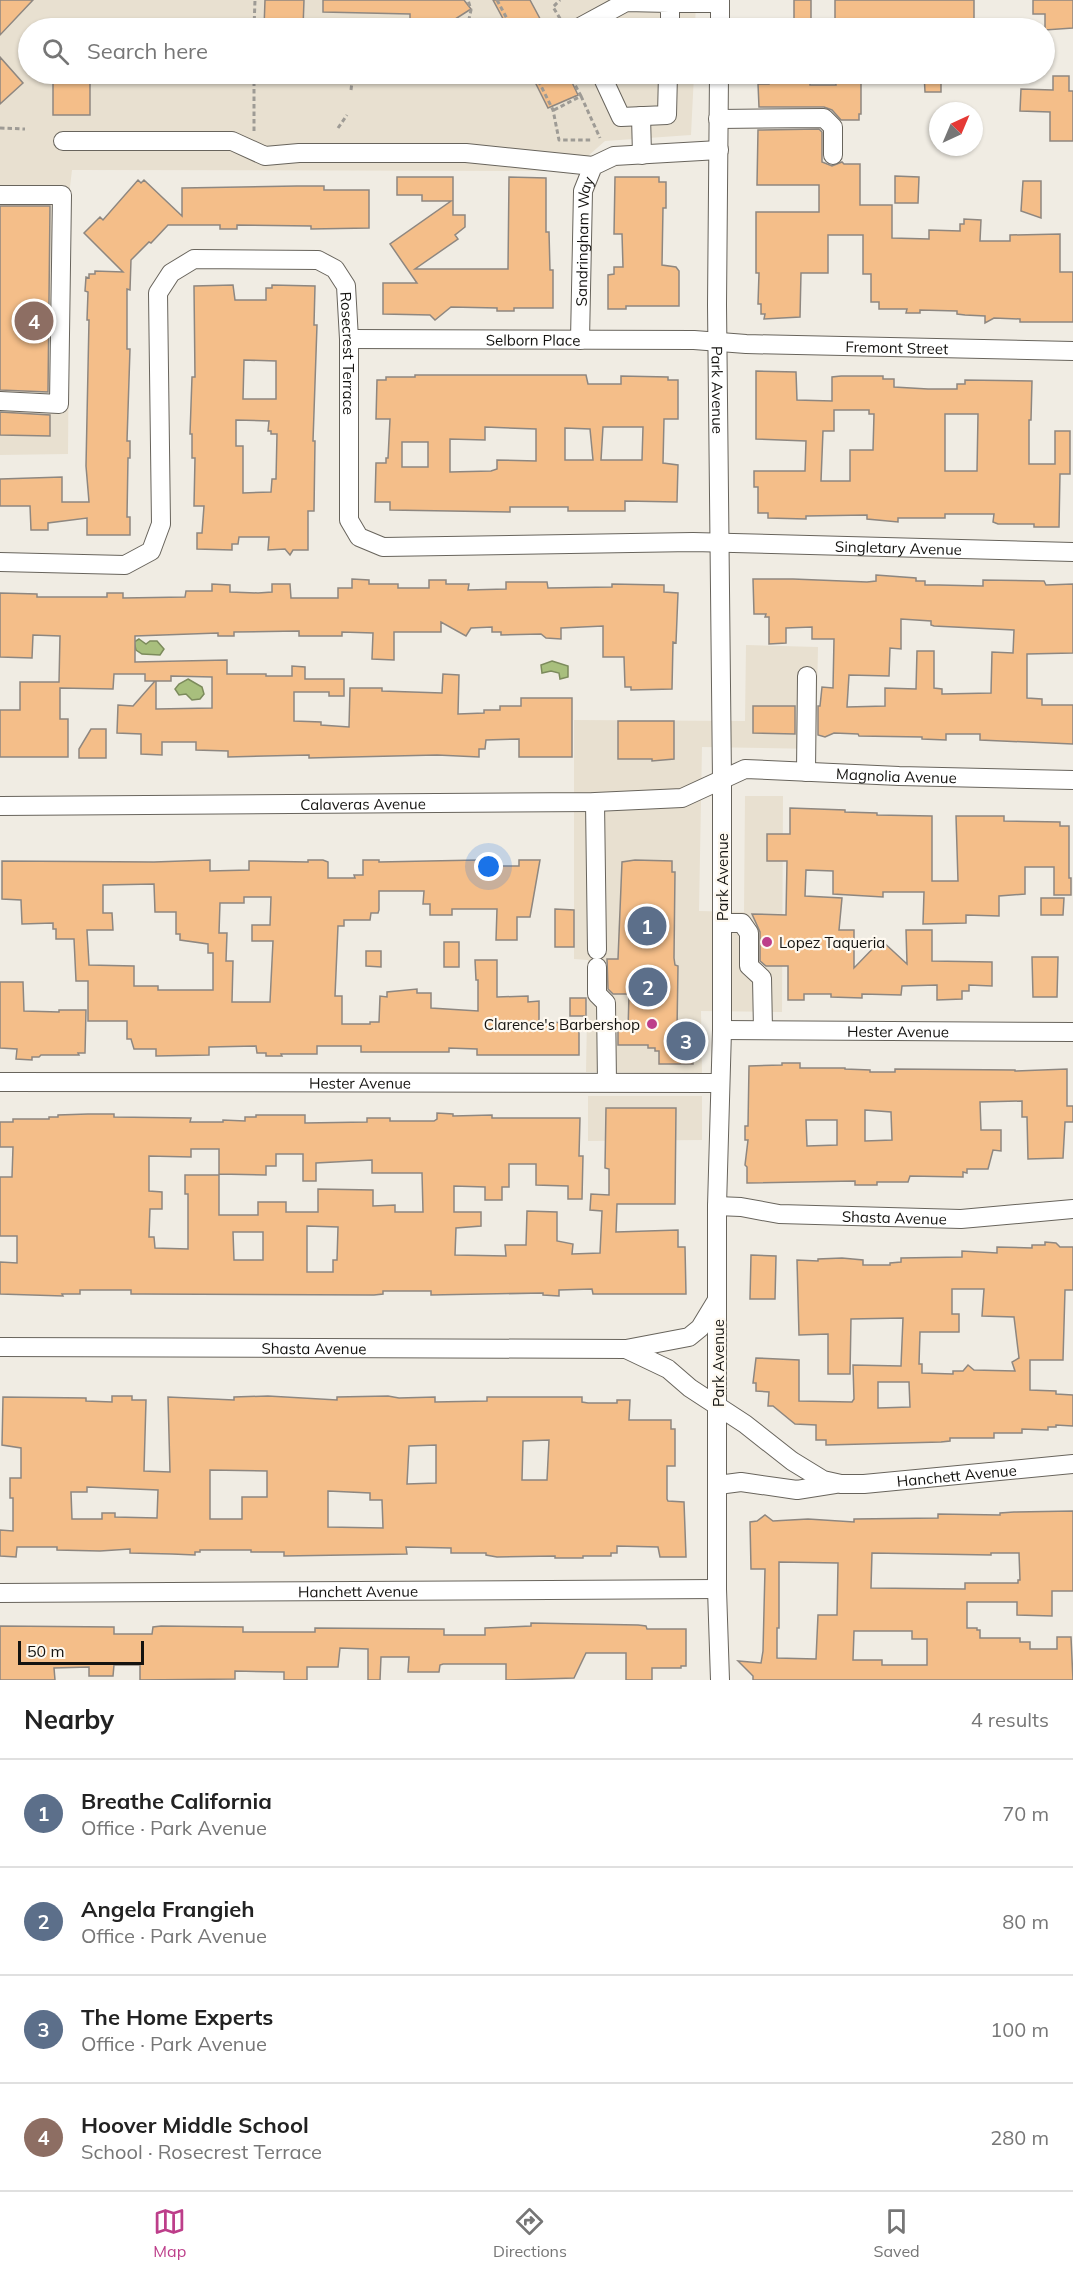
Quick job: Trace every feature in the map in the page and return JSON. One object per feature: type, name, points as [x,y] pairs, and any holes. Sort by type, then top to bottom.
[{"type":"street","points":[[597,18],[626,2],[720,2],[720,18]]},
{"type":"street","points":[[670,3],[670,18]]},
{"type":"street","points":[[606,84],[621,117],[667,115],[668,84]]},
{"type":"street","name":"Park Avenue","points":[[719,84],[722,1030],[717,1206],[717,1589],[720,1680]]},
{"type":"street","points":[[641,116],[642,154]]},
{"type":"street","points":[[718,119],[824,118],[832,127],[833,155]]},
{"type":"street","points":[[63,141],[232,141],[265,156],[299,153],[466,153],[592,166]]},
{"type":"street","name":"Sandringham Way","points":[[580,339],[583,191],[592,166],[614,156],[719,150]]},
{"type":"street","points":[[0,195],[62,195],[59,404],[0,401]]},
{"type":"street","name":"Rosecrest Terrace","points":[[0,562],[125,565],[152,551],[161,524],[158,293],[171,273],[194,259],[318,260],[335,269],[346,286],[349,339],[349,520],[359,537],[383,548],[721,542]]},
{"type":"street","name":"Selborn Place","points":[[349,339],[580,339],[718,342]]},
{"type":"street","name":"Fremont Street","points":[[718,342],[1073,351]]},
{"type":"street","name":"Singletary Avenue","points":[[721,542],[1073,552]]},
{"type":"street","points":[[806,772],[807,676]]},
{"type":"street","name":"Magnolia Avenue","points":[[722,780],[742,769],[1073,780]]},
{"type":"street","name":"Calaveras Avenue","points":[[0,806],[595,802],[682,798],[722,780]]},
{"type":"street","points":[[595,802],[597,994],[606,1004],[606,1082]]},
{"type":"street","points":[[722,923],[742,923],[749,933],[749,966],[762,978],[763,1030]]},
{"type":"street","name":"Hester Avenue","points":[[722,1030],[1073,1032]]},
{"type":"street","name":"Hester Avenue","points":[[0,1082],[719,1083]]},
{"type":"street","name":"Shasta Avenue","points":[[717,1206],[741,1207],[779,1214],[961,1219],[1073,1209]]},
{"type":"street","name":"Shasta Avenue","points":[[0,1347],[626,1349],[689,1336],[700,1328],[718,1298]]},
{"type":"street","name":"Shasta Avenue","points":[[626,1349],[668,1369],[690,1388],[718,1404]]},
{"type":"street","name":"Hanchett Avenue","points":[[718,1404],[792,1461],[823,1480],[841,1484]]},
{"type":"street","name":"Hanchett Avenue","points":[[718,1485],[741,1482],[797,1490],[841,1484],[864,1484],[1073,1464]]},
{"type":"street","name":"Hanchett Avenue","points":[[0,1593],[717,1589]]},
{"type":"path","points":[[254,18],[255,0]]},
{"type":"path","points":[[468,0],[471,10],[469,18]]},
{"type":"path","points":[[497,0],[507,18]]},
{"type":"path","points":[[560,0],[553,7],[560,18]]},
{"type":"path","points":[[254,84],[254,152]]},
{"type":"path","points":[[351,90],[352,84]]},
{"type":"path","points":[[540,84],[553,110],[559,140],[592,140]]},
{"type":"path","points":[[574,84],[600,138]]},
{"type":"path","points":[[553,110],[581,96]]},
{"type":"path","points":[[338,128],[347,115]]},
{"type":"path","points":[[0,129],[25,129]]},
{"type":"shaded area","points":[[0,0],[696,0],[695,18],[18,18],[18,84],[694,84],[691,135],[605,141],[571,171],[72,170],[68,454],[0,455]]},
{"type":"shaded area","points":[[139,639],[146,644],[150,641],[157,641],[164,649],[160,655],[142,654],[136,650],[134,642]]},
{"type":"shaded area","points":[[746,645],[818,647],[816,749],[702,747],[699,911],[744,912],[745,796],[783,796],[782,1012],[701,1011],[702,1074],[586,1072],[588,960],[574,959],[574,720],[745,721]]},
{"type":"shaded area","points":[[552,661],[568,666],[568,677],[560,679],[559,673],[551,671],[542,673],[541,665]]},
{"type":"shaded area","points":[[188,679],[202,687],[204,694],[200,699],[192,700],[186,694],[179,695],[175,689]]},
{"type":"shaded area","points":[[588,1096],[702,1096],[702,1140],[588,1141]]},
{"type":"building","points":[[0,0],[33,0],[0,35]]},
{"type":"building","points":[[265,0],[304,0],[303,18],[264,18]]},
{"type":"building","points":[[323,0],[464,0],[471,9],[457,18],[410,18],[410,14],[323,12]]},
{"type":"building","points":[[493,0],[530,0],[540,18],[503,18]]},
{"type":"building","points":[[794,0],[811,0],[811,18],[794,18]]},
{"type":"building","points":[[835,0],[974,0],[974,18],[835,18]]},
{"type":"building","points":[[1033,0],[1073,0],[1073,28],[1055,29],[1055,18],[1045,18],[1045,14],[1033,14]]},
{"type":"building","points":[[0,57],[18,77],[18,84],[22,84],[0,104]]},
{"type":"building","points":[[1055,76],[1069,76],[1069,91],[1073,91],[1073,141],[1050,141],[1050,112],[1020,111],[1021,89],[1053,90]]},
{"type":"building","points":[[53,84],[90,84],[90,115],[53,115]]},
{"type":"building","points":[[536,84],[573,84],[578,95],[548,108]]},
{"type":"building","points":[[758,84],[861,84],[861,114],[859,114],[859,120],[841,120],[832,110],[824,107],[759,107]]},
{"type":"building","points":[[925,84],[941,84],[941,92],[925,92]]},
{"type":"building","points":[[819,129],[822,132],[822,162],[832,166],[842,162],[860,164],[860,205],[892,205],[892,238],[929,239],[929,230],[960,231],[960,224],[964,224],[964,219],[981,220],[980,241],[1010,241],[1010,235],[1060,234],[1060,272],[1073,272],[1073,322],[1020,322],[1020,319],[994,318],[985,323],[985,316],[957,314],[957,311],[920,310],[920,313],[906,313],[907,309],[879,309],[879,302],[871,302],[871,274],[863,274],[863,235],[828,235],[828,273],[801,273],[800,317],[764,319],[765,314],[761,314],[761,304],[758,304],[756,212],[819,212],[819,185],[757,185],[758,130]]},
{"type":"building","points":[[895,176],[919,177],[918,203],[895,203]]},
{"type":"building","points":[[397,177],[453,177],[453,215],[465,215],[465,227],[455,235],[458,239],[415,269],[508,269],[509,177],[546,178],[546,232],[549,232],[550,270],[553,270],[553,308],[514,308],[514,311],[497,311],[497,308],[451,307],[435,320],[430,315],[383,314],[383,283],[417,283],[390,244],[451,201],[422,201],[422,195],[397,195]]},
{"type":"building","points":[[615,177],[659,177],[659,182],[666,182],[662,265],[676,267],[679,271],[679,306],[626,306],[626,309],[608,309],[608,275],[614,274],[614,267],[623,267],[622,234],[614,234]]},
{"type":"building","points":[[138,180],[141,183],[144,180],[182,216],[182,188],[324,186],[324,190],[369,190],[369,228],[311,229],[311,226],[237,225],[237,229],[220,229],[220,225],[168,225],[131,260],[130,290],[127,289],[127,349],[130,349],[127,441],[130,441],[130,458],[128,458],[127,517],[130,517],[130,535],[87,535],[87,518],[48,523],[48,530],[31,530],[30,506],[0,506],[0,479],[62,477],[62,502],[89,502],[86,466],[89,320],[87,320],[86,277],[89,278],[89,274],[95,274],[95,271],[123,272],[84,233],[100,217],[103,220]]},
{"type":"building","points":[[1023,181],[1041,181],[1041,218],[1021,211]]},
{"type":"building","points":[[0,206],[50,206],[48,392],[0,390]]},
{"type":"building","points":[[233,285],[235,300],[266,300],[266,288],[272,288],[272,285],[315,286],[314,325],[317,325],[313,441],[315,441],[314,511],[308,511],[308,550],[293,550],[290,555],[285,549],[268,550],[269,537],[239,537],[238,544],[232,544],[232,550],[197,549],[197,533],[202,533],[204,506],[194,506],[195,458],[192,458],[192,434],[190,434],[192,377],[195,377],[194,286]],"holes":[[[244,360],[276,361],[276,399],[243,399]],[[236,420],[269,421],[268,431],[271,431],[271,434],[277,434],[276,479],[272,479],[271,492],[243,493],[243,446],[236,446]]]},
{"type":"building","points":[[756,371],[796,372],[797,400],[832,401],[832,377],[841,376],[883,376],[883,379],[894,379],[894,387],[928,389],[957,389],[957,384],[965,384],[965,380],[1032,381],[1029,464],[1055,464],[1055,431],[1070,431],[1070,474],[1060,474],[1059,527],[998,524],[993,522],[994,514],[945,514],[945,518],[898,518],[898,522],[867,519],[867,515],[806,516],[806,519],[768,518],[768,513],[758,513],[758,487],[754,487],[754,471],[805,471],[806,441],[756,439]],"holes":[[[834,410],[869,410],[869,414],[874,414],[873,450],[850,450],[850,481],[821,481],[823,431],[834,431]],[[945,414],[978,414],[977,471],[945,471]]]},
{"type":"building","points":[[415,375],[586,375],[588,384],[621,384],[621,376],[668,377],[668,380],[678,380],[678,419],[664,419],[663,463],[678,465],[677,502],[625,501],[625,511],[568,511],[568,507],[510,507],[510,512],[390,510],[390,502],[375,502],[376,463],[386,463],[386,458],[388,458],[390,419],[376,419],[377,380],[386,380],[386,377],[415,377]],"holes":[[[485,427],[536,429],[536,461],[497,460],[497,469],[491,471],[450,472],[450,439],[485,440]],[[603,427],[643,427],[642,460],[601,460]],[[565,428],[590,429],[593,460],[565,460]],[[402,442],[428,442],[428,467],[402,467]]]},
{"type":"building","points":[[0,412],[50,415],[50,436],[0,435]]},
{"type":"building","points":[[876,575],[916,578],[916,581],[925,581],[925,585],[983,586],[983,580],[1044,581],[1046,585],[1073,584],[1073,653],[1027,654],[1027,698],[1042,699],[1042,705],[1073,705],[1073,744],[980,740],[980,734],[946,734],[946,740],[834,733],[825,737],[818,735],[818,706],[820,706],[822,687],[833,688],[834,639],[812,639],[812,627],[786,628],[786,643],[769,644],[769,617],[765,617],[766,614],[754,614],[753,579],[876,581]],"holes":[[[901,619],[931,621],[931,625],[934,626],[1014,630],[1013,653],[992,652],[991,693],[942,694],[942,689],[934,688],[934,651],[917,651],[916,689],[885,688],[885,706],[847,707],[849,675],[889,676],[890,648],[901,649]]]},
{"type":"building","points":[[352,579],[369,580],[369,584],[398,584],[398,588],[429,588],[429,580],[446,580],[446,584],[469,584],[468,590],[506,589],[506,582],[547,582],[548,588],[612,587],[612,584],[664,585],[664,592],[678,593],[676,643],[673,642],[672,689],[631,690],[631,687],[625,687],[624,657],[603,657],[603,626],[561,628],[561,639],[546,638],[541,634],[501,635],[501,632],[492,632],[492,627],[471,628],[466,636],[441,622],[441,632],[394,632],[394,660],[372,659],[373,633],[342,632],[342,636],[299,636],[299,631],[234,632],[234,636],[218,636],[218,633],[135,636],[135,662],[227,660],[227,674],[292,676],[292,666],[305,667],[305,679],[344,679],[344,696],[329,696],[329,692],[294,692],[294,721],[321,722],[321,725],[349,727],[350,688],[442,693],[443,674],[459,675],[458,714],[500,710],[500,706],[521,706],[521,698],[572,698],[572,757],[519,757],[519,739],[486,740],[485,749],[479,749],[479,757],[437,755],[309,758],[309,755],[228,757],[228,751],[196,750],[196,742],[162,742],[162,755],[141,754],[141,734],[117,733],[118,705],[133,706],[155,681],[145,681],[145,674],[114,674],[113,689],[60,688],[60,719],[68,719],[68,757],[0,757],[0,710],[20,710],[20,682],[59,682],[60,636],[33,635],[32,658],[0,657],[0,593],[37,594],[37,597],[107,597],[107,593],[123,593],[123,598],[185,597],[186,591],[212,591],[212,584],[230,585],[230,592],[258,593],[272,592],[272,584],[290,584],[291,598],[338,598],[338,588],[352,588]],"holes":[[[171,676],[212,677],[212,708],[156,709],[156,681],[171,681]]]},
{"type":"building","points":[[753,706],[795,706],[795,734],[753,733]]},
{"type":"building","points":[[618,721],[674,721],[674,759],[652,761],[652,759],[618,759]]},
{"type":"building","points":[[91,729],[106,729],[106,758],[79,758],[79,749]]},
{"type":"building","points":[[790,808],[845,810],[845,812],[877,813],[877,815],[932,816],[932,881],[958,881],[956,816],[1004,816],[1004,821],[1060,822],[1060,826],[1069,826],[1071,895],[1054,895],[1054,867],[1025,867],[1025,894],[999,896],[999,916],[966,915],[966,923],[923,924],[924,892],[883,892],[883,897],[833,894],[833,871],[806,870],[805,896],[842,898],[839,930],[854,930],[854,968],[881,940],[907,964],[906,930],[932,930],[932,961],[992,962],[992,986],[969,985],[969,991],[962,991],[962,999],[937,1000],[937,985],[902,986],[901,995],[862,994],[862,998],[831,997],[831,994],[804,994],[804,1000],[788,1000],[788,966],[766,966],[760,961],[760,932],[752,914],[786,915],[787,861],[767,861],[767,834],[790,834]]},
{"type":"building","points":[[210,860],[210,871],[249,870],[249,861],[323,860],[328,862],[328,878],[355,878],[354,875],[363,875],[363,860],[379,860],[379,862],[478,860],[477,866],[519,866],[519,860],[540,860],[530,917],[517,917],[517,940],[496,940],[497,909],[452,909],[452,915],[430,915],[430,904],[423,904],[424,891],[379,891],[379,910],[378,913],[371,913],[370,920],[344,920],[344,926],[338,926],[335,996],[342,996],[342,1024],[379,1022],[380,996],[387,997],[387,992],[417,989],[417,993],[431,993],[431,1008],[478,1011],[478,980],[476,980],[475,960],[497,960],[497,997],[528,996],[528,1002],[539,1001],[539,1022],[579,1023],[579,1055],[477,1055],[477,1049],[449,1048],[449,1052],[361,1052],[361,1046],[317,1046],[317,1054],[266,1056],[266,1053],[257,1053],[256,1046],[209,1047],[209,1055],[156,1056],[156,1049],[134,1049],[131,1039],[127,1039],[127,1021],[88,1021],[88,981],[76,981],[74,939],[56,939],[56,929],[53,929],[53,923],[22,924],[21,900],[2,899],[2,861]],"holes":[[[154,884],[155,912],[176,912],[176,934],[180,934],[180,940],[208,944],[208,953],[213,953],[213,990],[158,990],[158,986],[134,986],[134,966],[89,965],[87,930],[113,930],[112,913],[103,913],[103,885]],[[244,897],[271,897],[270,925],[252,925],[252,941],[273,941],[270,1002],[232,1002],[233,961],[226,961],[227,933],[219,933],[220,903],[244,903]]]},
{"type":"building","points":[[672,861],[672,872],[675,872],[674,958],[675,965],[678,966],[677,1030],[693,1030],[693,1064],[659,1064],[659,1051],[655,1051],[655,1048],[648,1048],[648,1045],[618,1045],[618,1030],[628,1030],[629,994],[613,994],[608,989],[607,959],[618,959],[622,862]]},
{"type":"building","points":[[1041,898],[1064,898],[1063,915],[1041,915]]},
{"type":"building","points":[[555,909],[574,910],[574,947],[555,947]]},
{"type":"building","points":[[444,942],[459,942],[459,967],[444,967]]},
{"type":"building","points":[[366,951],[381,951],[381,967],[366,966]]},
{"type":"building","points":[[1032,957],[1058,957],[1057,997],[1033,997]]},
{"type":"building","points":[[0,982],[23,982],[24,1011],[86,1010],[85,1053],[41,1055],[32,1057],[32,1060],[16,1059],[17,1049],[0,1048]]},
{"type":"building","points":[[570,998],[586,998],[586,1016],[570,1016]]},
{"type":"building","points":[[782,1063],[800,1063],[800,1068],[845,1068],[870,1070],[870,1072],[895,1072],[895,1069],[1015,1071],[1067,1069],[1067,1106],[1073,1106],[1073,1122],[1065,1122],[1063,1158],[1028,1159],[1027,1117],[1022,1117],[1022,1101],[980,1102],[981,1130],[1001,1130],[1001,1151],[993,1150],[988,1169],[967,1169],[967,1173],[963,1172],[963,1177],[910,1176],[908,1182],[877,1182],[877,1185],[855,1185],[855,1181],[747,1183],[745,1165],[748,1140],[745,1140],[745,1126],[748,1126],[749,1066],[782,1065]],"holes":[[[865,1110],[891,1112],[892,1140],[865,1141]],[[806,1120],[837,1120],[837,1145],[807,1146]]]},
{"type":"building","points":[[606,1108],[676,1108],[675,1204],[617,1204],[616,1232],[678,1230],[678,1247],[685,1247],[686,1294],[593,1294],[592,1289],[559,1290],[559,1296],[543,1295],[543,1293],[431,1295],[431,1291],[383,1291],[383,1294],[374,1295],[131,1294],[131,1290],[80,1290],[80,1294],[62,1294],[63,1296],[0,1294],[0,1262],[17,1263],[17,1236],[0,1236],[0,1177],[12,1177],[13,1147],[0,1147],[0,1122],[13,1122],[13,1119],[114,1114],[114,1117],[191,1118],[190,1122],[223,1122],[223,1120],[245,1121],[245,1117],[256,1117],[256,1115],[305,1115],[305,1123],[367,1122],[367,1118],[390,1118],[390,1121],[434,1121],[437,1119],[437,1113],[453,1114],[453,1116],[492,1115],[492,1118],[580,1118],[579,1156],[583,1156],[582,1199],[568,1199],[568,1186],[536,1185],[536,1164],[509,1164],[509,1187],[502,1187],[502,1200],[485,1200],[485,1187],[454,1186],[454,1212],[481,1212],[481,1226],[456,1228],[455,1255],[506,1256],[505,1245],[526,1245],[527,1211],[557,1212],[557,1241],[573,1244],[572,1254],[600,1253],[602,1211],[590,1210],[591,1194],[609,1195],[609,1169],[605,1168]],"holes":[[[191,1149],[219,1149],[219,1174],[266,1175],[266,1166],[276,1166],[276,1154],[303,1154],[303,1181],[316,1181],[316,1163],[372,1160],[372,1173],[422,1173],[423,1212],[395,1212],[395,1205],[373,1206],[373,1190],[318,1189],[318,1212],[286,1212],[286,1202],[258,1202],[258,1215],[219,1215],[219,1175],[185,1175],[185,1194],[188,1194],[188,1249],[155,1248],[154,1237],[149,1237],[150,1209],[162,1209],[162,1192],[149,1191],[149,1156],[191,1157]],[[307,1226],[338,1227],[337,1260],[333,1260],[333,1272],[307,1272]],[[233,1232],[263,1232],[263,1260],[234,1260]]]},
{"type":"building","points":[[1045,1242],[1056,1243],[1060,1247],[1073,1247],[1073,1290],[1065,1290],[1063,1360],[1030,1360],[1030,1390],[1056,1391],[1056,1394],[1073,1395],[1073,1426],[1056,1425],[1056,1427],[1048,1427],[1048,1430],[1022,1429],[1022,1433],[994,1433],[994,1438],[950,1438],[950,1441],[941,1442],[826,1445],[826,1440],[816,1440],[816,1425],[795,1424],[773,1406],[768,1406],[769,1392],[756,1391],[756,1383],[753,1383],[756,1358],[799,1360],[799,1401],[852,1402],[854,1399],[853,1365],[901,1366],[903,1318],[851,1319],[850,1374],[828,1374],[828,1334],[799,1335],[797,1260],[818,1261],[818,1259],[842,1258],[863,1260],[863,1265],[890,1265],[890,1263],[901,1262],[901,1258],[962,1257],[962,1251],[997,1253],[997,1247],[1032,1248],[1032,1245],[1045,1245]],"holes":[[[952,1289],[984,1289],[982,1316],[1014,1317],[1019,1358],[1012,1362],[1015,1371],[974,1370],[968,1365],[963,1371],[953,1371],[953,1374],[922,1373],[922,1364],[919,1364],[920,1332],[959,1332],[959,1314],[952,1314]],[[878,1382],[909,1382],[910,1407],[878,1408]]]},
{"type":"building","points":[[751,1255],[776,1256],[775,1299],[750,1299]]},
{"type":"building","points":[[112,1396],[132,1396],[132,1400],[146,1400],[144,1471],[170,1472],[168,1397],[234,1400],[234,1397],[268,1396],[337,1400],[337,1397],[388,1396],[435,1397],[435,1402],[487,1401],[487,1397],[582,1397],[582,1402],[588,1403],[617,1403],[617,1400],[630,1400],[629,1420],[671,1420],[671,1429],[675,1429],[675,1466],[667,1466],[667,1499],[684,1502],[686,1557],[660,1557],[658,1547],[617,1546],[617,1553],[611,1553],[611,1556],[583,1556],[583,1558],[497,1557],[486,1555],[486,1553],[451,1553],[451,1548],[406,1547],[407,1554],[284,1556],[284,1552],[251,1552],[251,1550],[200,1550],[200,1552],[195,1552],[195,1555],[130,1553],[130,1549],[100,1551],[57,1550],[57,1547],[17,1547],[16,1557],[0,1556],[0,1530],[13,1531],[13,1498],[10,1498],[10,1478],[21,1478],[21,1448],[2,1445],[3,1397],[86,1398],[86,1401],[112,1402]],"holes":[[[549,1440],[547,1480],[522,1480],[523,1441]],[[436,1445],[436,1483],[407,1484],[409,1446]],[[210,1470],[267,1471],[267,1497],[242,1497],[242,1519],[210,1519]],[[87,1487],[158,1490],[157,1518],[115,1517],[115,1513],[102,1513],[102,1519],[72,1519],[71,1492],[87,1492]],[[328,1491],[370,1493],[370,1500],[382,1500],[383,1528],[328,1527]]]},
{"type":"building","points":[[1073,1511],[1073,1591],[1052,1591],[1052,1616],[1017,1615],[1017,1602],[967,1602],[967,1628],[980,1630],[980,1638],[1020,1638],[1020,1642],[1030,1642],[1030,1649],[1057,1649],[1057,1637],[1071,1637],[1073,1680],[753,1680],[753,1676],[738,1661],[761,1663],[763,1651],[765,1569],[751,1569],[750,1522],[757,1521],[765,1515],[773,1521],[808,1519],[854,1522],[854,1519],[938,1518],[938,1514],[1000,1515],[1000,1513]],"holes":[[[872,1553],[991,1555],[991,1553],[1019,1553],[1020,1580],[1018,1583],[965,1583],[965,1589],[871,1588]],[[779,1562],[838,1563],[837,1615],[818,1615],[816,1659],[777,1658],[777,1628],[779,1628]],[[854,1631],[912,1631],[912,1639],[927,1639],[927,1665],[882,1665],[882,1660],[853,1660]]]},
{"type":"building","points":[[531,1623],[638,1625],[646,1626],[647,1629],[686,1629],[686,1666],[652,1668],[652,1680],[626,1680],[626,1653],[586,1653],[574,1678],[506,1680],[506,1664],[443,1664],[440,1665],[439,1672],[408,1672],[409,1657],[381,1657],[380,1680],[368,1680],[368,1649],[340,1648],[338,1667],[307,1667],[307,1680],[284,1680],[284,1672],[235,1671],[235,1679],[140,1680],[140,1665],[114,1665],[113,1676],[89,1676],[89,1667],[54,1668],[55,1680],[0,1680],[0,1626],[114,1627],[114,1634],[152,1634],[153,1627],[161,1626],[243,1627],[243,1632],[315,1632],[315,1628],[444,1629],[444,1635],[485,1635],[485,1628],[531,1626]]},
{"type":"place","name":"Hoover Middle School","points":[[34,321]]},
{"type":"place","name":"Breathe California","points":[[647,926]]},
{"type":"place","name":"Lopez Taqueria","points":[[767,942]]},
{"type":"place","name":"Angela Frangieh","points":[[648,987]]},
{"type":"place","name":"Clarence's Barbershop","points":[[652,1024]]},
{"type":"place","name":"The Home Experts","points":[[686,1041]]}]
